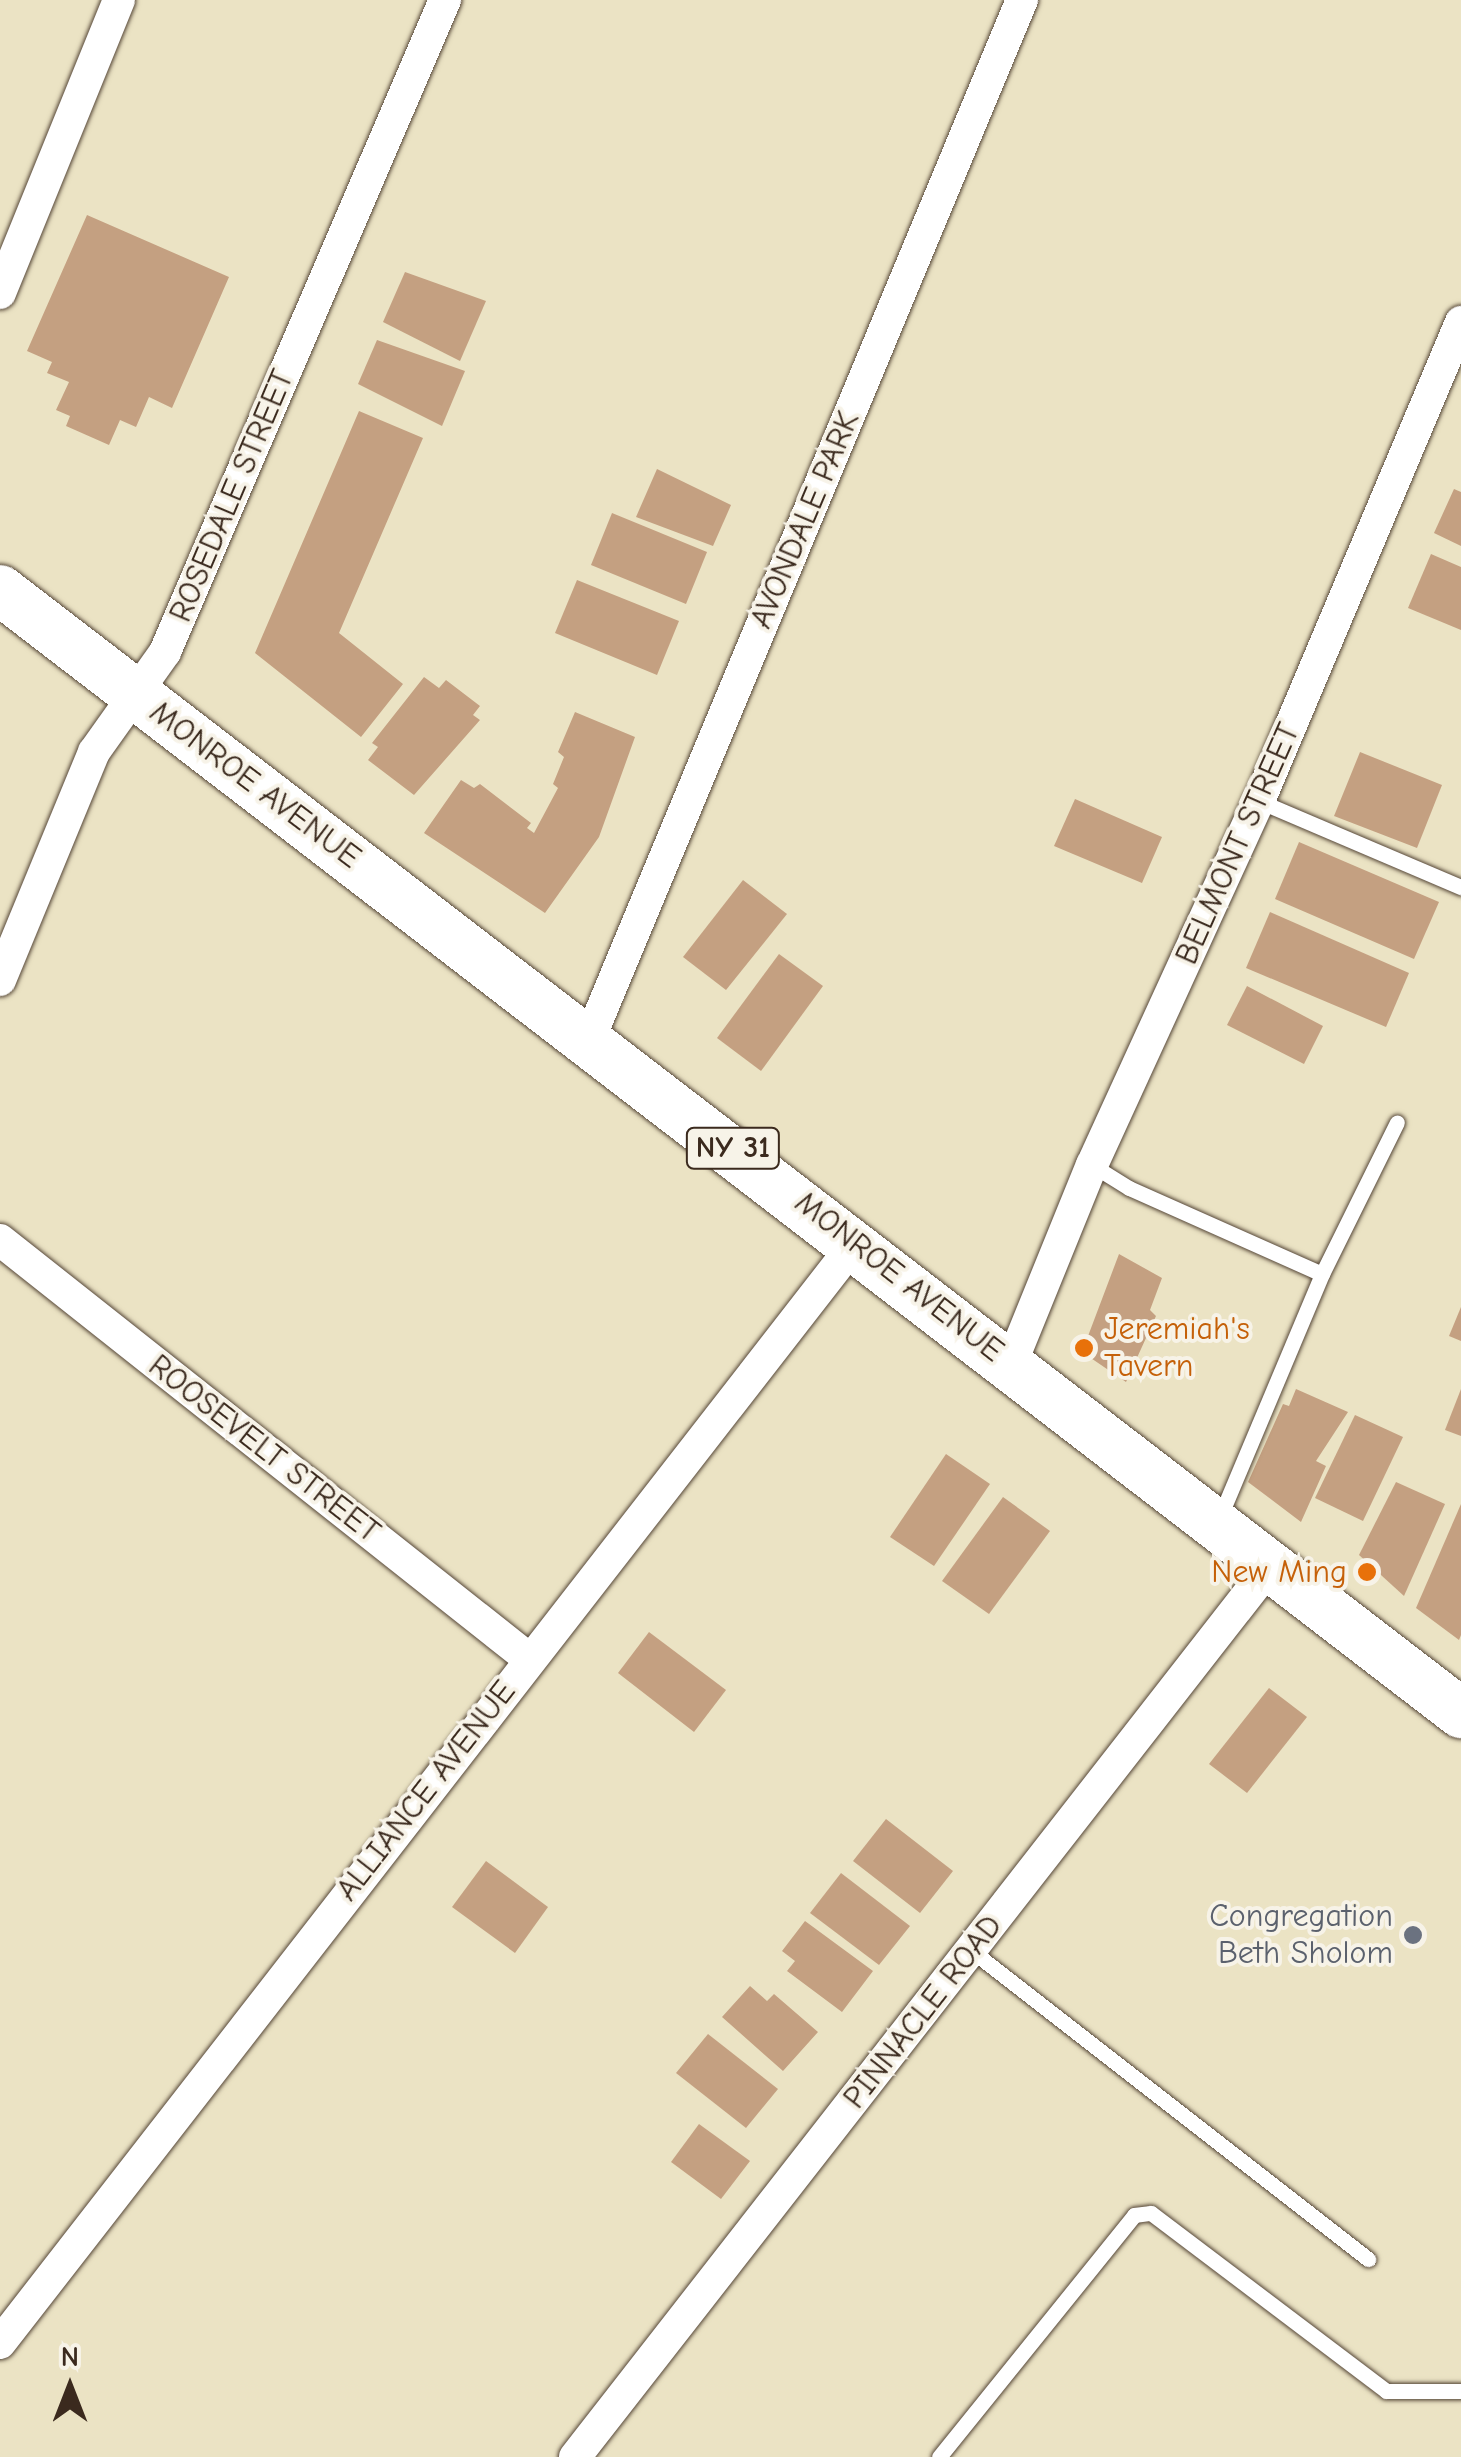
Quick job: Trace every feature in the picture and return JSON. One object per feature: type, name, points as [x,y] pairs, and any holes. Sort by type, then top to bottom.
[{"type":"main road","name":"MONROE AVENUE","points":[[0,590],[856,1242],[1461,1712]]},
{"type":"street","points":[[0,293],[120,0]]},
{"type":"street","name":"ROSEDALE STREET","points":[[0,980],[94,752],[165,652],[445,0]]},
{"type":"street","name":"AVONDALE PARK","points":[[589,1040],[1022,0]]},
{"type":"street","name":"BELMONT STREET","points":[[1010,1364],[1092,1164],[1259,801],[1461,322]]},
{"type":"street","name":"ROOSEVELT STREET","points":[[0,1240],[528,1658]]},
{"type":"street","name":"ALLIANCE AVENUE","points":[[0,2343],[528,1658],[856,1242]]},
{"type":"street","name":"PINNACLE ROAD","points":[[575,2457],[1270,1566]]},
{"type":"lane","points":[[1259,801],[1461,887]]},
{"type":"lane","points":[[1217,1524],[1322,1274],[1397,1122]]},
{"type":"lane","points":[[1092,1164],[1129,1188],[1322,1274]]},
{"type":"lane","points":[[972,1951],[1368,2258]]},
{"type":"lane","points":[[938,2457],[1134,2214],[1151,2212],[1386,2391],[1461,2392]]},
{"type":"building","points":[[87,215],[229,277],[172,408],[149,397],[136,427],[120,420],[109,445],[66,426],[70,416],[56,410],[69,382],[47,373],[52,362],[27,351]]},
{"type":"building","points":[[405,272],[486,301],[460,361],[383,322]]},
{"type":"building","points":[[377,340],[465,371],[442,426],[358,384]]},
{"type":"building","points":[[359,411],[423,438],[339,633],[403,684],[361,737],[255,653]]},
{"type":"building","points":[[657,469],[731,505],[713,546],[636,517]]},
{"type":"building","points":[[1454,489],[1461,492],[1461,546],[1434,533]]},
{"type":"building","points":[[612,513],[707,552],[686,604],[591,565]]},
{"type":"building","points":[[1431,554],[1461,567],[1461,630],[1408,608]]},
{"type":"building","points":[[577,580],[679,621],[657,675],[555,633]]},
{"type":"building","points":[[424,677],[439,688],[446,680],[480,706],[473,715],[480,720],[414,795],[368,760],[378,747],[372,743]]},
{"type":"building","points":[[575,712],[635,737],[599,837],[545,913],[424,833],[461,780],[474,788],[480,784],[531,823],[527,828],[534,833],[558,788],[553,784],[564,757],[558,752]]},
{"type":"building","points":[[1360,752],[1442,785],[1417,848],[1334,816]]},
{"type":"building","points":[[1075,799],[1162,837],[1142,883],[1054,846]]},
{"type":"building","points":[[1299,842],[1439,902],[1414,959],[1275,899]]},
{"type":"building","points":[[743,880],[787,914],[726,990],[683,957]]},
{"type":"building","points":[[1270,912],[1409,973],[1386,1027],[1246,968]]},
{"type":"building","points":[[779,954],[823,986],[761,1071],[717,1038]]},
{"type":"building","points":[[1247,986],[1323,1026],[1304,1064],[1227,1025]]},
{"type":"building","points":[[1119,1254],[1162,1278],[1150,1310],[1156,1316],[1126,1382],[1082,1352]]},
{"type":"building","points":[[1461,1307],[1461,1341],[1449,1336]]},
{"type":"building","points":[[1296,1389],[1348,1412],[1316,1461],[1326,1466],[1301,1522],[1248,1482],[1283,1404],[1289,1406]]},
{"type":"building","points":[[1461,1389],[1461,1436],[1445,1430]]},
{"type":"building","points":[[1355,1415],[1403,1437],[1363,1521],[1315,1498]]},
{"type":"building","points":[[946,1454],[990,1484],[934,1566],[890,1537]]},
{"type":"building","points":[[1396,1482],[1445,1504],[1404,1596],[1359,1555]]},
{"type":"building","points":[[1003,1497],[1050,1531],[989,1614],[942,1581]]},
{"type":"building","points":[[1461,1504],[1461,1635],[1459,1640],[1416,1608]]},
{"type":"building","points":[[649,1632],[726,1690],[694,1732],[618,1673]]},
{"type":"building","points":[[1269,1688],[1307,1717],[1247,1793],[1209,1764]]},
{"type":"building","points":[[886,1819],[953,1871],[920,1913],[853,1861]]},
{"type":"building","points":[[486,1861],[548,1907],[515,1953],[452,1907]]},
{"type":"building","points":[[841,1873],[910,1926],[879,1965],[810,1913]]},
{"type":"building","points":[[805,1921],[873,1971],[842,2012],[787,1971],[795,1961],[782,1951]]},
{"type":"building","points":[[750,1986],[767,2001],[774,1994],[818,2032],[783,2071],[722,2017]]},
{"type":"building","points":[[708,2034],[778,2089],[746,2128],[676,2073]]},
{"type":"building","points":[[699,2124],[750,2161],[721,2199],[671,2162]]},
{"type":"place","name":"Jeremiah's Tavern","points":[[1084,1348]]},
{"type":"place","name":"New Ming","points":[[1367,1572]]},
{"type":"place","name":"Congregation Beth Sholom","points":[[1413,1935]]}]
